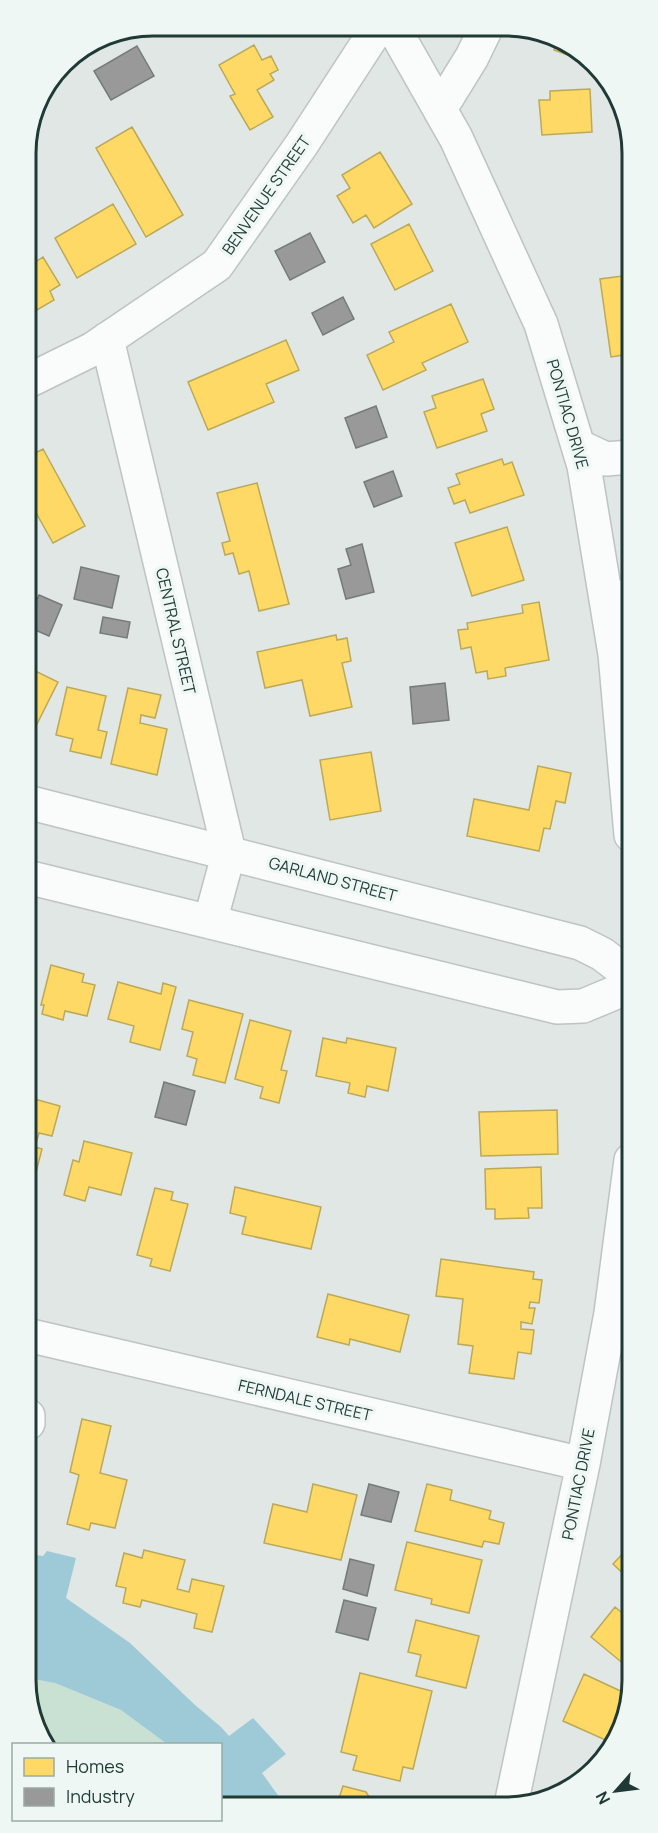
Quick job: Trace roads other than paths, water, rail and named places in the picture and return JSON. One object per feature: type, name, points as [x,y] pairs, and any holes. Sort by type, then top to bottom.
[{"type":"street","name":"BENVENUE STREET","points":[[36,377],[93,349],[217,265],[302,144],[372,36]]},
{"type":"street","name":"PONTIAC DRIVE","points":[[398,36],[456,138],[541,324],[584,466],[615,654],[622,733]]},
{"type":"street","points":[[440,109],[482,36]]},
{"type":"street","name":"CENTRAL STREET","points":[[107,339],[229,852],[210,922]]},
{"type":"street","points":[[578,446],[606,459],[622,458]]},
{"type":"street","points":[[615,654],[622,627]]},
{"type":"street","name":"GARLAND STREET","points":[[36,804],[580,943],[602,954],[622,969]]},
{"type":"street","points":[[36,879],[557,1007],[583,1006],[622,990]]},
{"type":"street","name":"PONTIAC DRIVE","points":[[513,1796],[582,1464],[611,1313],[622,1233]]},
{"type":"street","name":"FERNDALE STREET","points":[[36,1337],[582,1464]]},
{"type":"water","points":[[47,1551],[76,1558],[66,1598],[130,1643],[229,1736],[253,1718],[286,1754],[262,1773],[279,1797],[222,1797],[222,1743],[166,1743],[121,1710],[55,1683],[36,1679],[36,1555],[43,1556]]}]
